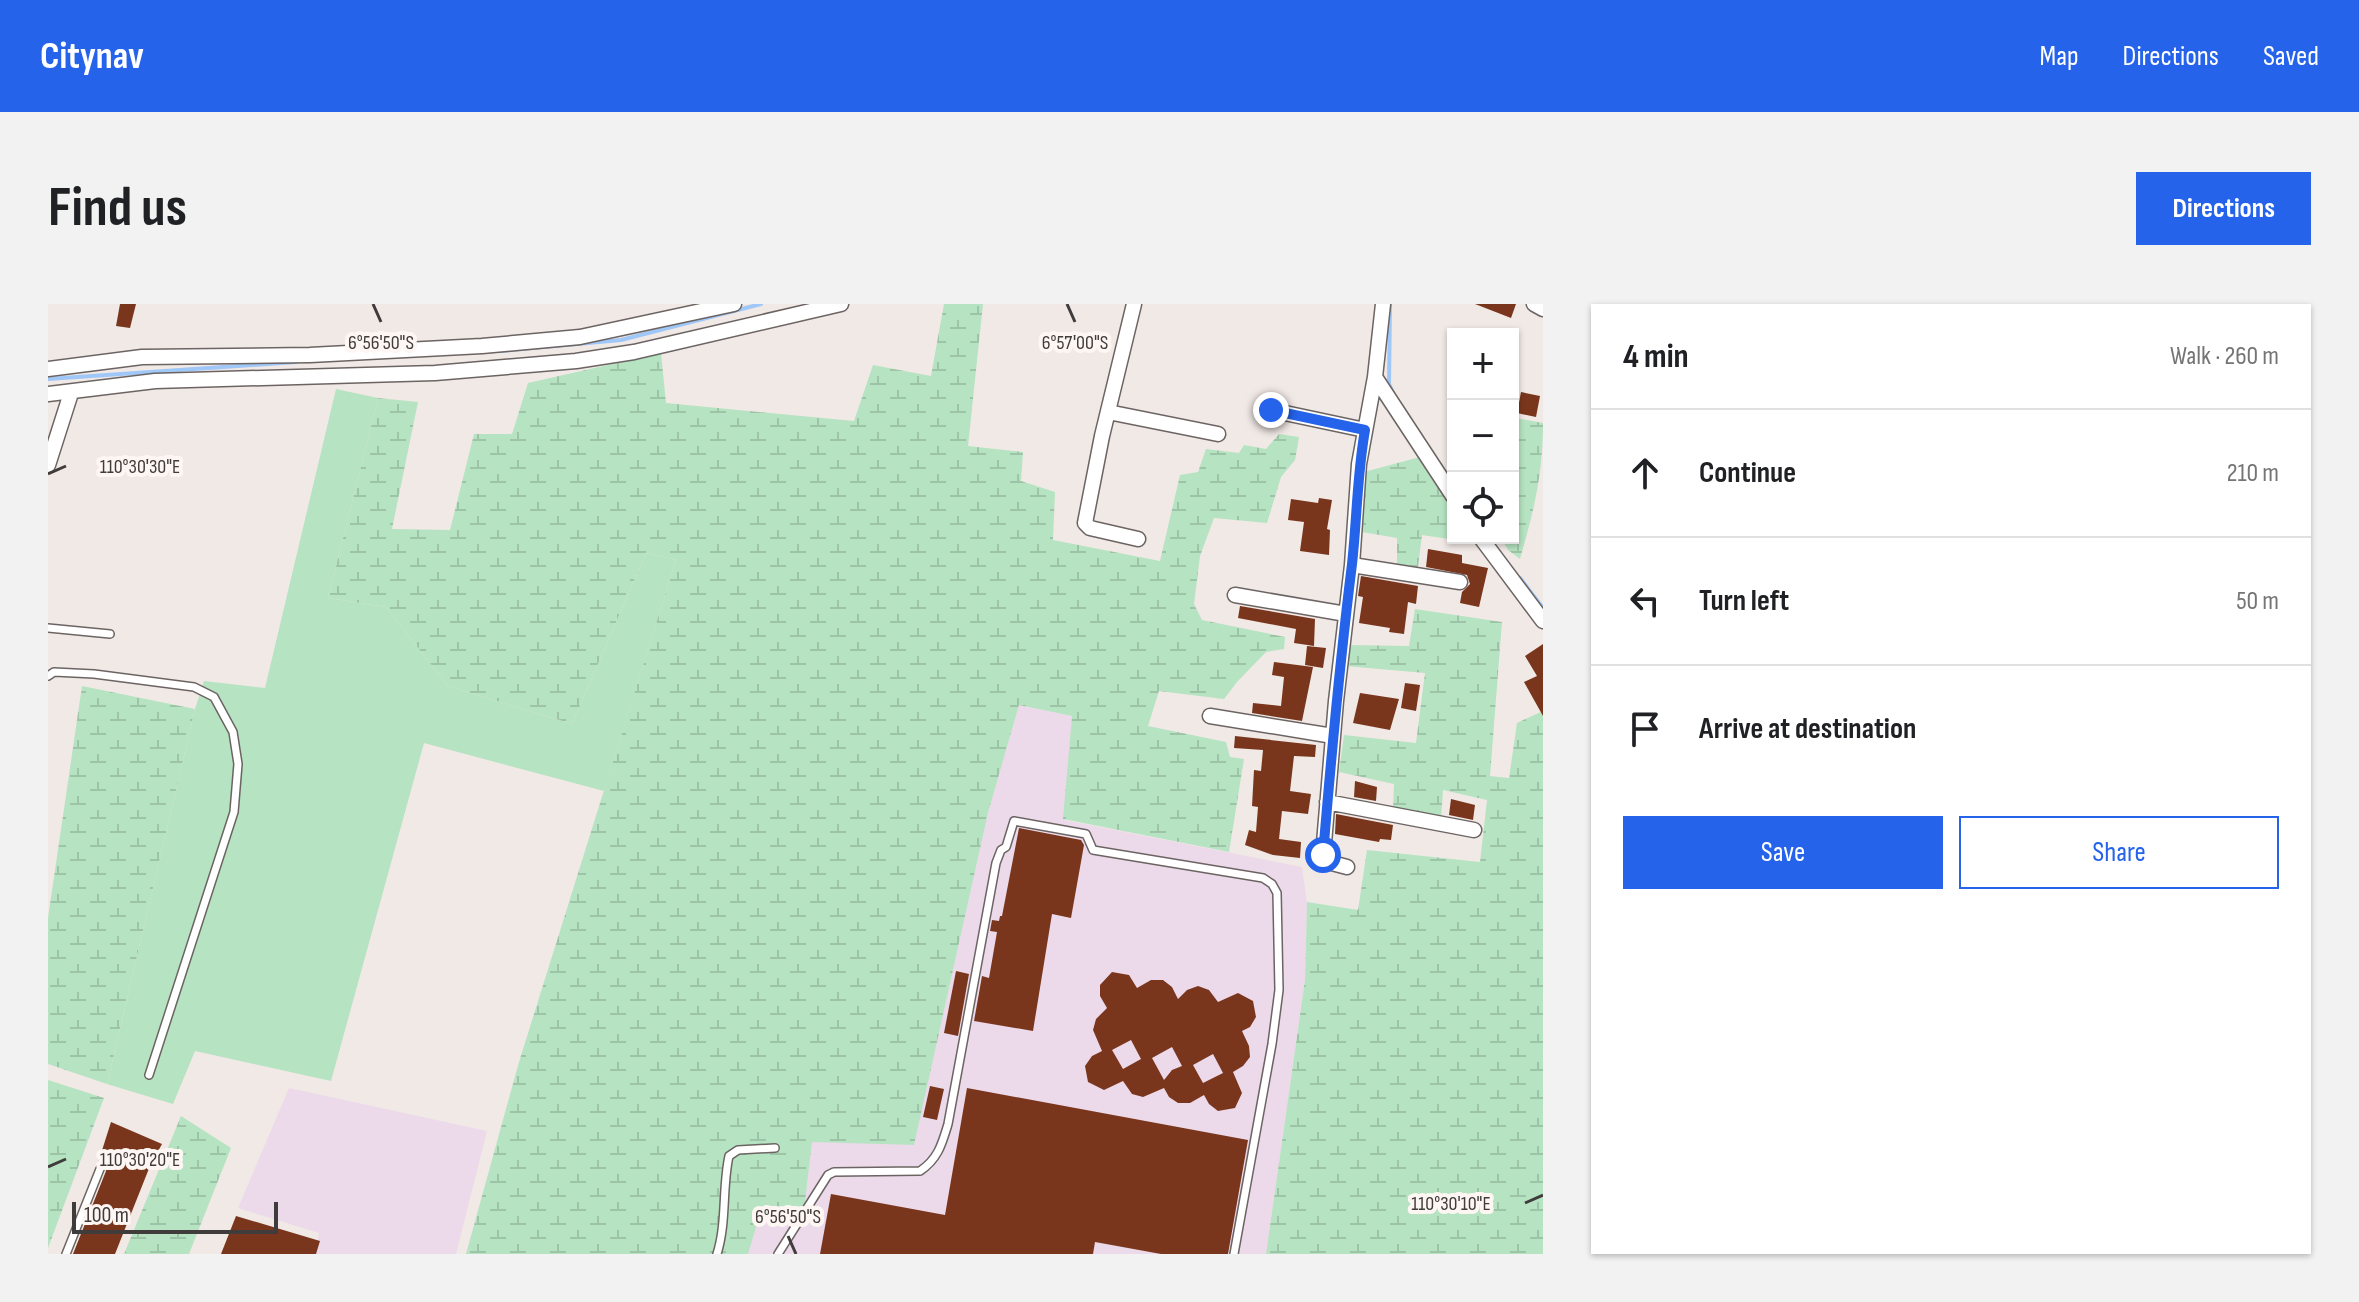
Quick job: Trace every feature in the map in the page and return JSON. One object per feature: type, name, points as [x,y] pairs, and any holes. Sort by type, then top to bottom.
[{"type":"street","points":[[48,369],[142,357],[435,373],[576,349],[734,304]]},
{"type":"street","points":[[48,394],[482,346],[634,352],[841,304]]},
{"type":"street","points":[[1134,304],[1085,523],[1090,528],[1138,539]]},
{"type":"street","points":[[1347,867],[1328,862],[1323,855],[1359,464],[1375,377],[1383,304]]},
{"type":"street","points":[[1534,304],[1543,309]]},
{"type":"street","points":[[1375,377],[1447,487]]},
{"type":"street","points":[[48,465],[71,393]]},
{"type":"street","points":[[1271,410],[1365,430]]},
{"type":"street","points":[[1108,412],[1218,434]]},
{"type":"street","points":[[1485,544],[1543,621]]},
{"type":"street","points":[[1352,565],[1460,582]]},
{"type":"street","points":[[1235,595],[1346,614]]},
{"type":"street","points":[[1210,716],[1333,736]]},
{"type":"street","points":[[1327,802],[1474,830]]},
{"type":"lane","points":[[48,628],[110,634]]},
{"type":"lane","points":[[48,676],[54,672],[94,674],[194,687],[214,697],[233,732],[238,764],[234,812],[149,1075]]},
{"type":"lane","points":[[778,1254],[828,1175],[834,1172],[920,1171],[931,1164],[940,1151],[948,1124],[996,863],[1001,850],[1006,847],[1014,821],[1086,834],[1093,850],[1263,878],[1272,884],[1277,893],[1279,990],[1234,1254]]},
{"type":"lane","points":[[717,1254],[729,1156],[738,1150],[775,1148]]},
{"type":"lane","points":[[66,1254],[100,1169]]},
{"type":"shaded area","points":[[1019,705],[1072,716],[1064,820],[1302,867],[1307,902],[1305,980],[1266,1254],[748,1254],[760,1214],[803,1219],[812,1141],[914,1144],[988,813]]},
{"type":"shaded area","points":[[289,1088],[487,1131],[456,1254],[315,1254],[319,1233],[238,1208]]},
{"type":"green space","points":[[944,304],[983,304],[968,446],[1023,452],[1021,481],[1055,492],[1053,540],[1160,561],[1180,475],[1198,472],[1206,449],[1239,453],[1244,445],[1266,449],[1279,434],[1299,437],[1295,460],[1281,477],[1267,523],[1214,518],[1200,556],[1194,604],[1202,620],[1285,637],[1284,649],[1266,652],[1224,699],[1159,691],[1148,726],[1226,742],[1230,757],[1244,759],[1229,852],[1063,819],[1072,716],[1019,705],[988,813],[914,1145],[812,1142],[803,1219],[760,1214],[748,1254],[466,1254],[519,1062],[676,560],[646,553],[572,724],[448,686],[386,607],[328,598],[378,398],[418,402],[392,529],[450,530],[474,434],[512,434],[528,383],[661,353],[666,403],[854,421],[873,365],[931,376]]},
{"type":"green space","points":[[336,389],[378,398],[328,598],[386,607],[448,686],[572,724],[646,553],[676,560],[604,791],[424,743],[331,1081],[195,1051],[173,1104],[107,1084],[204,681],[265,688]]},
{"type":"green space","points":[[1519,419],[1543,423],[1541,459],[1537,492],[1520,559],[1504,544],[1519,544]]},
{"type":"green space","points":[[1420,457],[1447,499],[1447,539],[1422,535],[1418,567],[1397,564],[1397,538],[1362,532],[1360,529],[1364,472]]},
{"type":"green space","points":[[1415,609],[1502,622],[1490,776],[1509,778],[1517,723],[1543,711],[1543,1254],[1266,1254],[1305,980],[1307,902],[1358,910],[1367,850],[1480,862],[1487,800],[1443,790],[1441,818],[1393,809],[1394,784],[1339,772],[1344,735],[1416,743],[1425,673],[1345,666],[1347,645],[1409,646]]},
{"type":"green space","points":[[82,686],[195,709],[107,1084],[48,1064],[48,918]]},
{"type":"green space","points":[[48,1080],[104,1098],[48,1248]]},
{"type":"green space","points":[[181,1116],[231,1148],[189,1254],[124,1254]]},
{"type":"building","points":[[120,304],[136,304],[130,328],[116,326]]},
{"type":"building","points":[[1475,304],[1516,304],[1511,318]]},
{"type":"building","points":[[1521,392],[1540,396],[1536,417],[1519,413]]},
{"type":"building","points":[[1319,498],[1332,500],[1327,529],[1330,530],[1329,555],[1300,551],[1304,522],[1288,520],[1291,499],[1318,503]]},
{"type":"building","points":[[1428,549],[1462,555],[1462,563],[1488,568],[1479,607],[1460,603],[1462,592],[1470,584],[1467,575],[1426,567]]},
{"type":"building","points":[[1361,576],[1418,586],[1416,604],[1408,602],[1404,634],[1389,632],[1390,628],[1359,623],[1363,597],[1358,596]]},
{"type":"building","points":[[1240,606],[1315,619],[1314,646],[1294,643],[1296,629],[1238,618]]},
{"type":"building","points":[[1543,644],[1543,716],[1524,682],[1537,676],[1525,656]]},
{"type":"building","points":[[1307,646],[1326,648],[1323,668],[1305,665]]},
{"type":"building","points":[[1274,662],[1313,667],[1302,721],[1252,713],[1253,703],[1281,706],[1284,677],[1272,675]]},
{"type":"building","points":[[1405,683],[1420,685],[1416,711],[1401,708]]},
{"type":"building","points":[[1360,693],[1399,699],[1390,730],[1353,723]]},
{"type":"building","points":[[1235,736],[1316,745],[1315,757],[1294,756],[1290,791],[1311,794],[1308,814],[1282,811],[1279,839],[1301,842],[1300,858],[1273,855],[1245,845],[1249,830],[1256,832],[1258,807],[1252,806],[1254,770],[1261,771],[1263,750],[1234,748]]},
{"type":"building","points":[[1355,781],[1377,787],[1376,801],[1354,797]]},
{"type":"building","points":[[1451,799],[1475,805],[1473,820],[1449,815]]},
{"type":"building","points":[[1336,814],[1393,825],[1391,840],[1380,839],[1379,842],[1335,834]]},
{"type":"building","points":[[1019,828],[1081,840],[1084,845],[1071,918],[1052,914],[1033,1031],[974,1021],[982,976],[989,978],[997,932],[990,931],[992,920],[999,921],[1002,916]]},
{"type":"building","points":[[956,971],[969,974],[958,1036],[944,1033]]},
{"type":"building","points":[[1112,972],[1129,975],[1137,988],[1151,980],[1163,980],[1172,987],[1178,999],[1187,990],[1198,986],[1209,990],[1218,1002],[1238,993],[1253,1001],[1256,1017],[1250,1027],[1242,1031],[1250,1057],[1233,1072],[1242,1093],[1235,1108],[1218,1111],[1204,1095],[1190,1103],[1178,1103],[1169,1097],[1164,1088],[1143,1097],[1132,1094],[1123,1081],[1104,1090],[1088,1082],[1085,1066],[1092,1056],[1102,1051],[1093,1030],[1096,1019],[1107,1008],[1100,996],[1100,985]],"holes":[[[1131,1040],[1141,1059],[1123,1069],[1112,1050]],[[1172,1047],[1182,1066],[1172,1070],[1164,1080],[1152,1058]],[[1213,1054],[1223,1073],[1203,1083],[1193,1065]]]},
{"type":"building","points":[[930,1086],[944,1089],[937,1120],[923,1117]]},
{"type":"building","points":[[967,1088],[1248,1140],[1228,1254],[1161,1254],[1095,1242],[1093,1254],[820,1254],[831,1194],[945,1215]]},
{"type":"building","points":[[111,1122],[162,1144],[115,1254],[73,1254],[106,1171],[105,1164],[98,1163]]},
{"type":"building","points":[[236,1216],[320,1241],[316,1254],[221,1254]]},
{"type":"waterway","points":[[501,351],[621,340],[761,304]]},
{"type":"waterway","points":[[1390,304],[1389,384],[1393,393]]},
{"type":"waterway","points":[[48,379],[296,362]]},
{"type":"waterway","points":[[1520,578],[1543,608]]},
{"type":"route","points":[[1271,410],[1365,430],[1359,464],[1323,855]]}]
